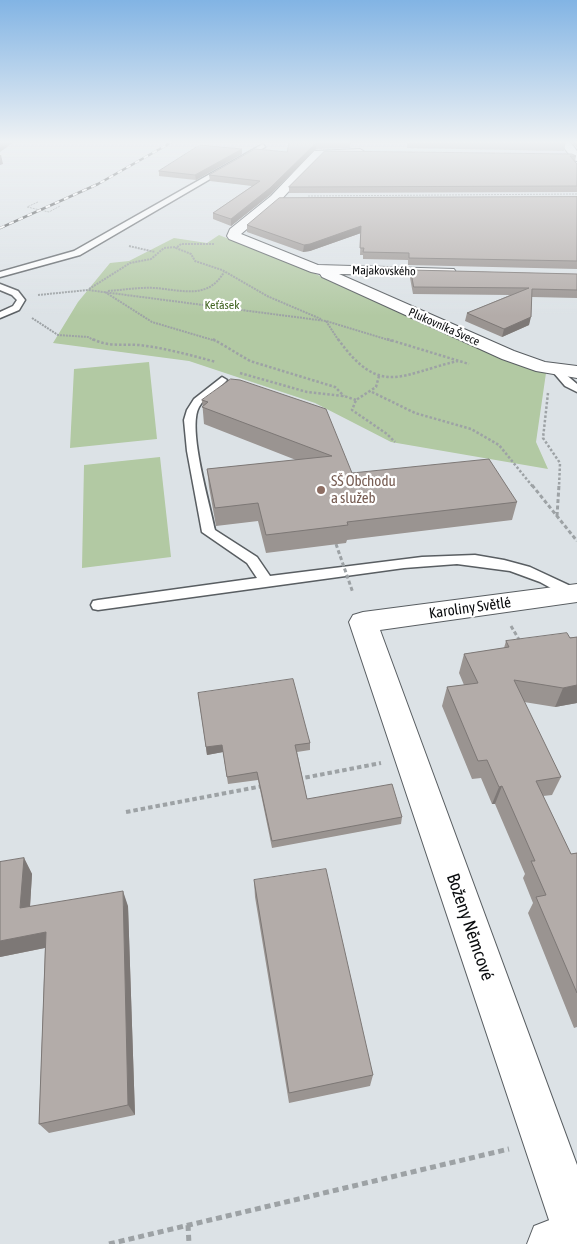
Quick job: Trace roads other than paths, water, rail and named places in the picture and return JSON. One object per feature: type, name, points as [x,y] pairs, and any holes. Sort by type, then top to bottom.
[{"type":"street","name":"Majakovského","points":[[273,200],[233,234],[236,238],[316,269],[461,272]]},
{"type":"street","name":"Plukovníka Švece","points":[[316,269],[494,350],[566,374]]},
{"type":"street","name":"Karoliny Světlé","points":[[358,607],[575,594]]},
{"type":"street","name":"Boženy Němcové","points":[[358,607],[577,1232]]},
{"type":"street","points":[[552,1244],[577,1238]]},
{"type":"lane","points":[[0,275],[77,253],[169,200]]},
{"type":"lane","points":[[0,287],[16,293],[21,300],[16,308],[0,315]]},
{"type":"lane","points":[[566,374],[577,389]]},
{"type":"lane","points":[[222,380],[201,398],[191,411],[190,433],[209,532],[252,560],[266,581]]},
{"type":"lane","points":[[98,605],[266,581],[426,561],[458,559],[492,562],[520,568],[546,578],[575,594]]},
{"type":"railway","points":[[0,228],[62,200]]},
{"type":"place","name":"SŠ Obchodu a služeb","points":[[321,490]]},
{"type":"park label","name":"Keťásek","points":[[222,305]]}]
